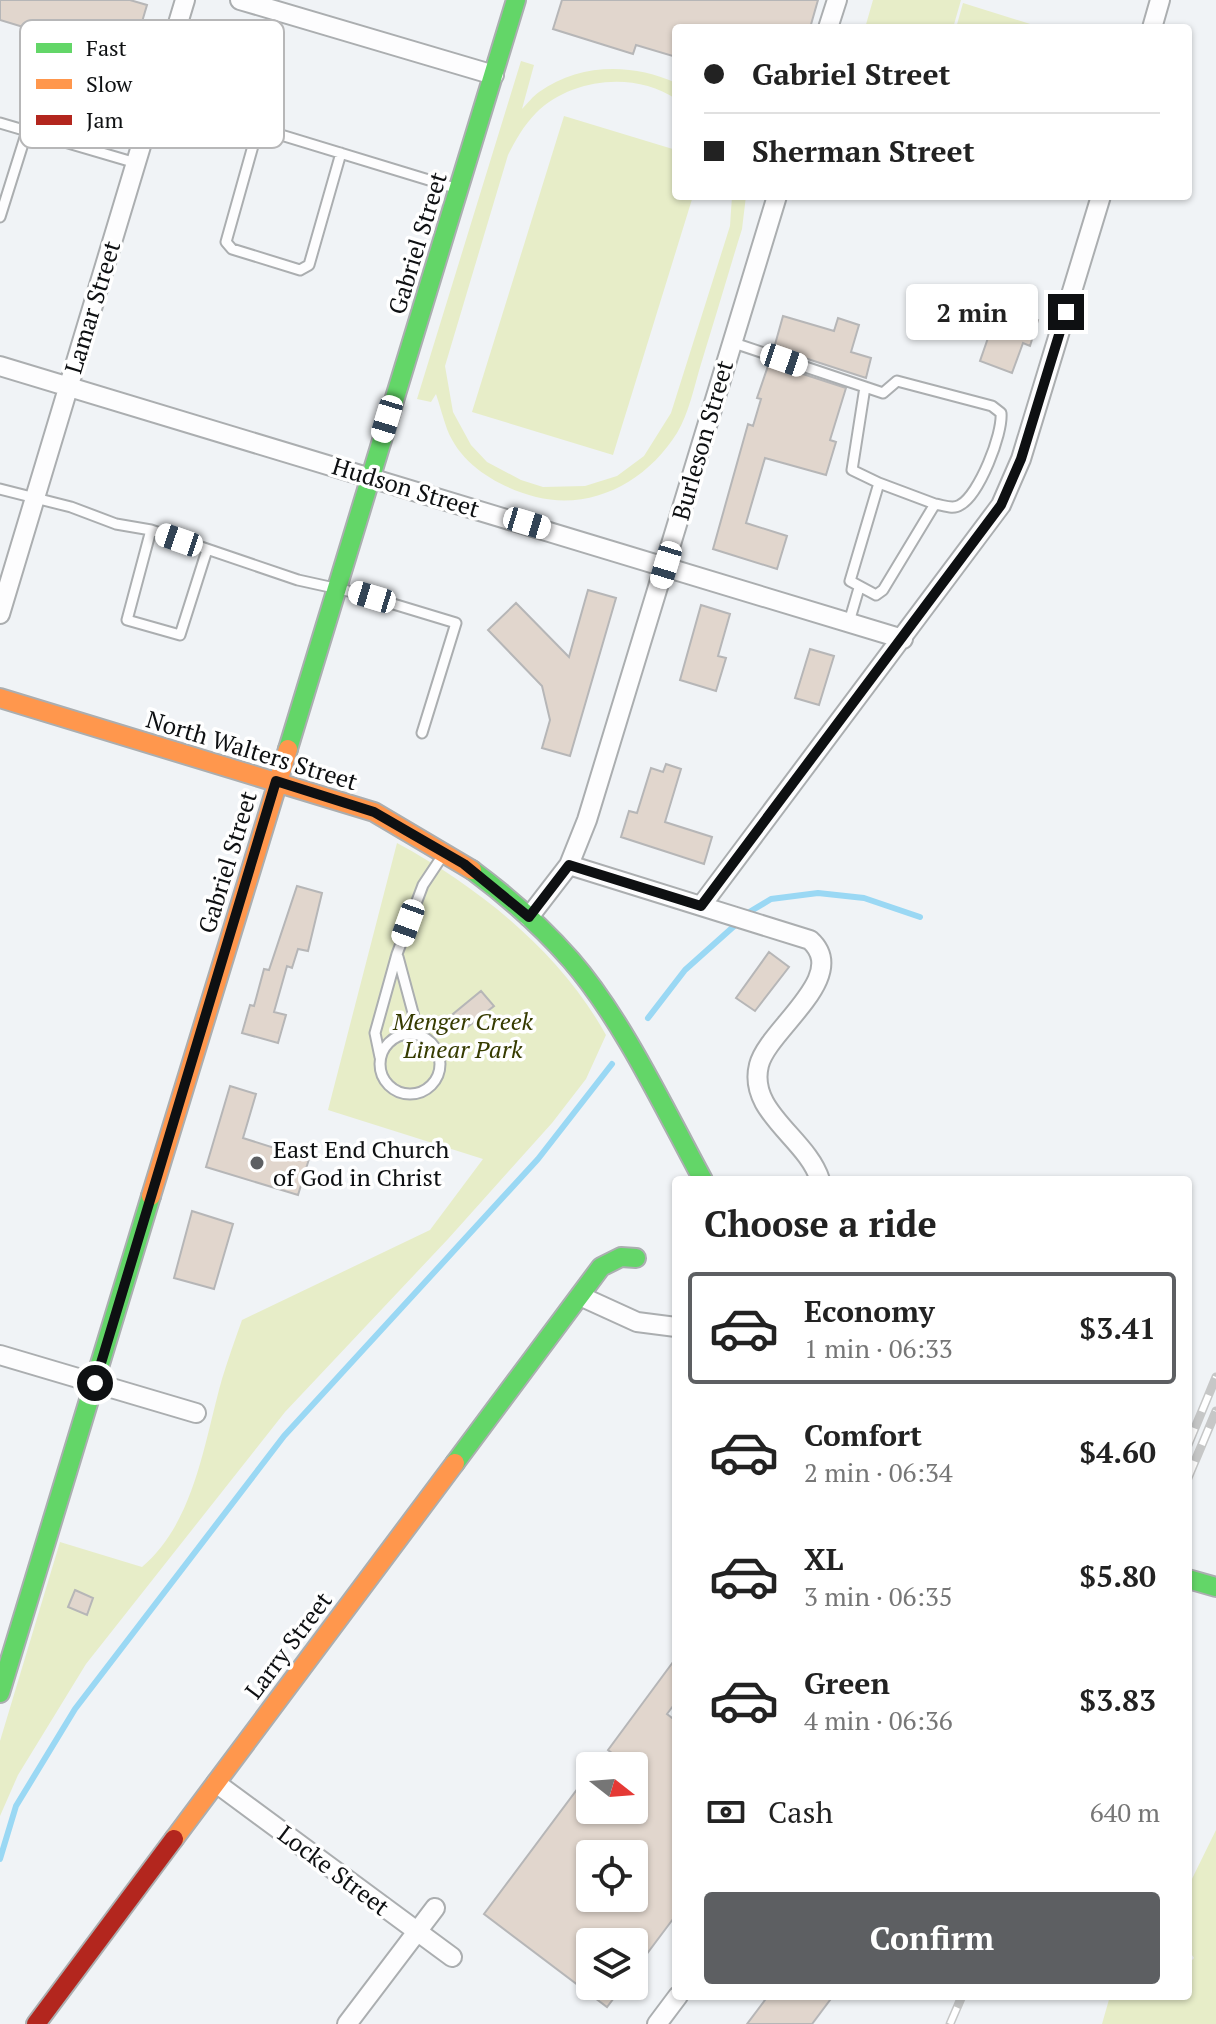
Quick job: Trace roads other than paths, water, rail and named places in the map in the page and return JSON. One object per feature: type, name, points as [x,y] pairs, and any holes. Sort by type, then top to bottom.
[{"type":"street","name":"Lamar Street","points":[[179,20],[185,0]]},
{"type":"street","points":[[240,0],[494,75]]},
{"type":"street","name":"Gabriel Street","points":[[0,1693],[516,0]]},
{"type":"street","points":[[829,24],[837,0]]},
{"type":"street","points":[[1153,24],[1160,0]]},
{"type":"street","name":"Lamar Street","points":[[0,614],[141,148]]},
{"type":"street","name":"Burleson Street","points":[[529,917],[569,865],[587,820],[776,200]]},
{"type":"street","points":[[701,906],[988,526],[1008,492],[1100,200]]},
{"type":"street","name":"Hudson Street","points":[[0,366],[903,639]]},
{"type":"street","name":"North Walters Street","points":[[0,698],[374,812],[445,852],[500,891],[572,961],[626,1039],[701,1176]]},
{"type":"street","points":[[569,865],[810,940],[821,956],[818,980],[764,1052],[756,1084],[761,1101],[800,1144],[818,1176]]},
{"type":"street","name":"Larry Street","points":[[36,2024],[601,1267],[621,1257],[636,1258]]},
{"type":"street","points":[[580,1296],[637,1322],[672,1326]]},
{"type":"street","points":[[0,1355],[196,1413]]},
{"type":"street","points":[[1192,1580],[1216,1587]]},
{"type":"street","name":"Locke Street","points":[[216,1783],[452,1957]]},
{"type":"street","points":[[347,2024],[435,1908]]},
{"type":"street","points":[[657,2024],[675,2000]]},
{"type":"lane","points":[[0,123],[20,129]]},
{"type":"lane","points":[[284,136],[458,189]]},
{"type":"lane","points":[[0,217],[22,148]]},
{"type":"lane","points":[[85,148],[136,163]]},
{"type":"lane","points":[[252,148],[226,242],[232,249],[300,270],[309,265],[341,153]]},
{"type":"lane","points":[[731,342],[883,393],[897,381],[992,406],[1001,413],[988,466],[962,505],[953,508],[935,504],[852,470],[865,387]]},
{"type":"lane","points":[[879,483],[850,575],[850,581],[859,588],[879,595],[935,504]]},
{"type":"lane","points":[[0,489],[71,507],[116,524],[151,530],[335,590],[357,593],[456,623],[422,733]]},
{"type":"lane","points":[[151,530],[127,620],[180,635],[207,550]]},
{"type":"lane","points":[[849,622],[859,588]]},
{"type":"lane","points":[[380,1057],[390,1040],[409,1033],[419,1035],[435,1046],[440,1065],[438,1075],[426,1090],[406,1094],[396,1091],[383,1077],[375,1033],[397,954],[423,885],[445,852]]},
{"type":"lane","points":[[397,954],[419,1035]]},
{"type":"waterway","points":[[648,1018],[685,970],[751,911],[771,899],[818,893],[864,898],[920,917]]},
{"type":"waterway","points":[[0,1859],[16,1806],[75,1709],[284,1436],[538,1159],[612,1064]]},
{"type":"railway","points":[[1192,1435],[1216,1377]]},
{"type":"railway","points":[[1192,1468],[1216,1411]]},
{"type":"railway","points":[[950,2024],[960,2000]]},
{"type":"place","name":"East End Church of God in Christ","points":[[257,1163]]},
{"type":"park label","name":"Menger Creek Linear Park","points":[[463,1035]]}]
